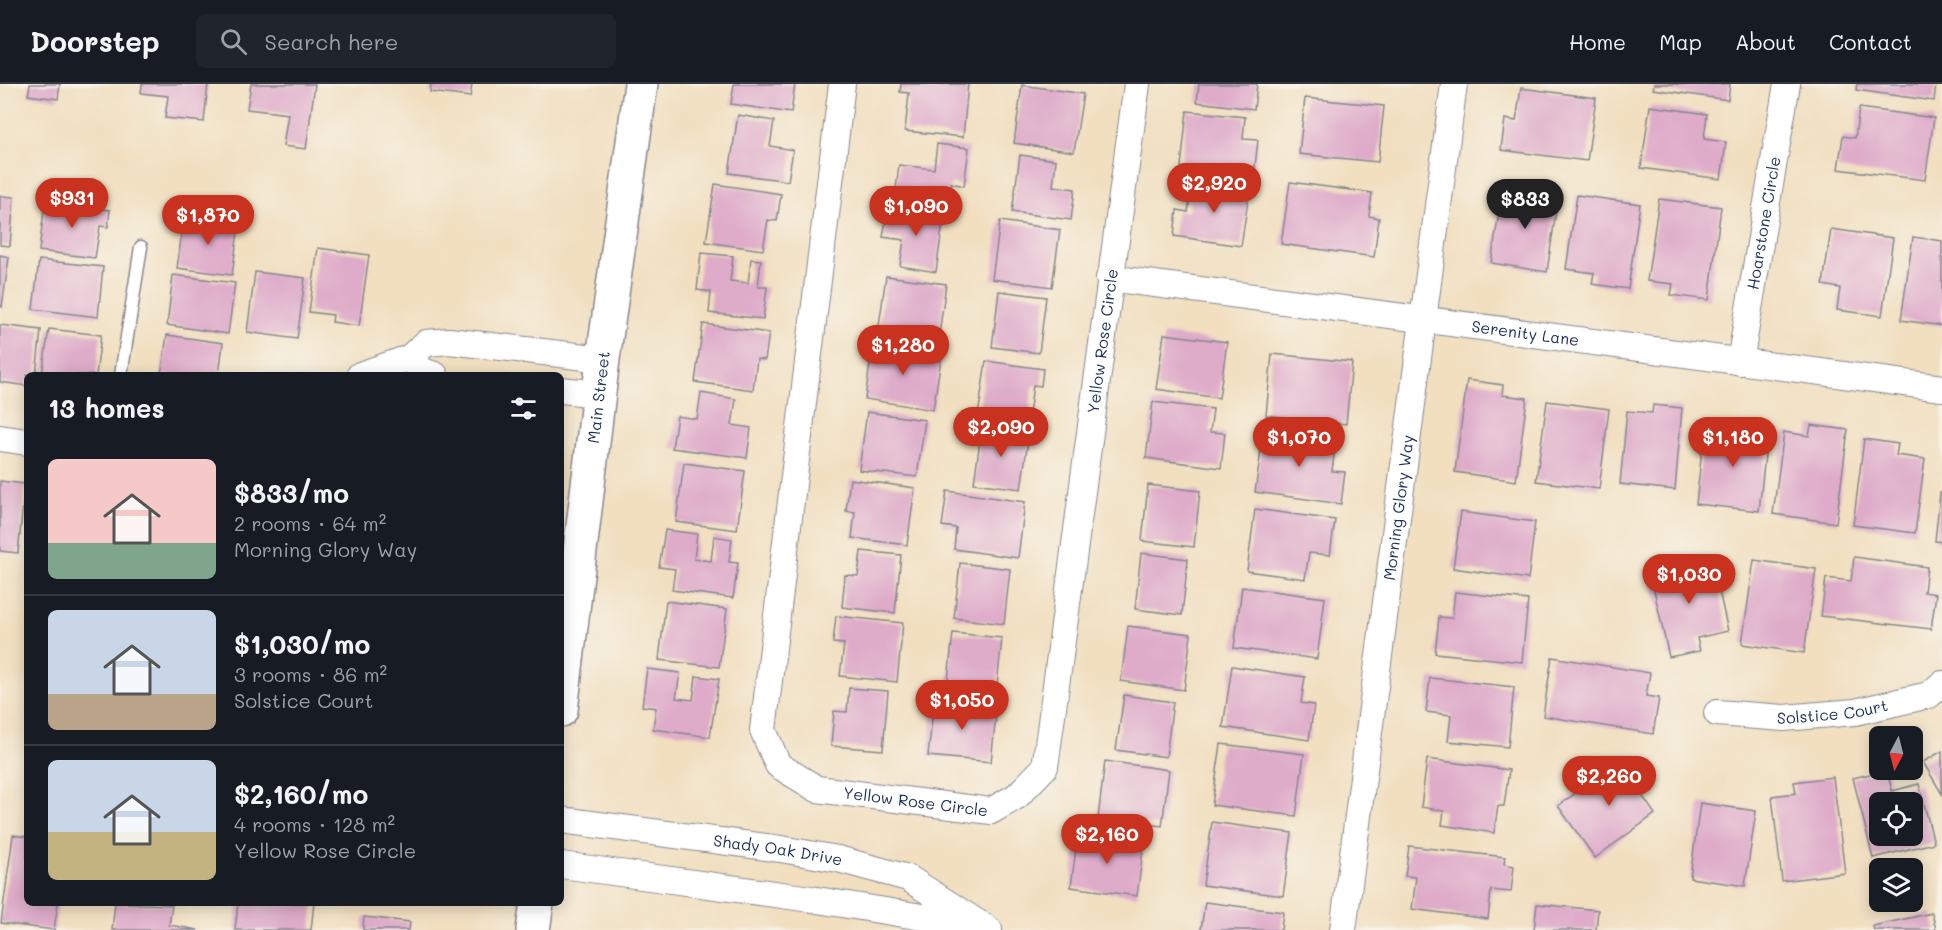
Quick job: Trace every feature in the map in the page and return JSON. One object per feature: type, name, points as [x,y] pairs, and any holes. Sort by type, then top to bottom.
[{"type":"main road","name":"Main Street","points":[[564,685],[603,359],[641,84]]},
{"type":"main road","points":[[533,930],[537,906]]},
{"type":"street","name":"Yellow Rose Circle","points":[[842,84],[763,730],[778,765],[817,789],[991,811],[1017,796],[1045,767],[1109,278],[1137,84]]},
{"type":"street","name":"Morning Glory Way","points":[[1343,930],[1454,84]]},
{"type":"street","name":"Hoarstone Circle","points":[[1740,362],[1787,84]]},
{"type":"street","name":"Serenity Lane","points":[[1109,278],[1942,388]]},
{"type":"street","points":[[369,372],[409,358],[426,343],[449,341],[603,359]]},
{"type":"street","points":[[409,358],[426,372]]},
{"type":"street","points":[[564,390],[599,394]]},
{"type":"street","points":[[0,438],[24,442]]},
{"type":"street","name":"Solstice Court","points":[[1716,712],[1784,718],[1855,712],[1929,695],[1942,684]]},
{"type":"street","name":"Shady Oak Drive","points":[[564,820],[781,849],[838,859],[908,878],[985,928]]},
{"type":"street","name":"Shady Oak Drive","points":[[564,865],[812,899],[985,928]]},
{"type":"lane","points":[[122,372],[141,247]]},
{"type":"building","points":[[30,84],[60,84],[58,99],[28,95]]},
{"type":"building","points":[[142,84],[208,84],[204,122],[165,118],[168,96],[141,93]]},
{"type":"building","points":[[251,84],[315,84],[306,149],[283,146],[288,114],[247,109]]},
{"type":"building","points":[[431,84],[472,84],[470,97],[430,92]]},
{"type":"building","points":[[734,84],[795,84],[791,113],[731,104]]},
{"type":"building","points":[[901,84],[968,84],[963,137],[905,131],[909,93],[900,92]]},
{"type":"building","points":[[1199,84],[1257,84],[1254,109],[1197,102]]},
{"type":"building","points":[[1654,84],[1730,84],[1728,100],[1653,89]]},
{"type":"building","points":[[1857,84],[1936,84],[1934,101],[1856,90]]},
{"type":"building","points":[[1022,85],[1083,94],[1074,152],[1014,143]]},
{"type":"building","points":[[1521,88],[1596,98],[1587,161],[1501,150],[1505,119],[1516,121]]},
{"type":"building","points":[[1305,98],[1384,106],[1378,162],[1299,154]]},
{"type":"building","points":[[1650,106],[1707,114],[1704,139],[1726,142],[1721,179],[1641,168]]},
{"type":"building","points":[[1859,108],[1934,118],[1925,180],[1838,169],[1843,136],[1855,138]]},
{"type":"building","points":[[1187,111],[1245,117],[1243,139],[1258,140],[1254,175],[1181,167]]},
{"type":"building","points":[[738,115],[774,121],[770,146],[793,150],[788,181],[729,173]]},
{"type":"building","points":[[937,144],[969,148],[964,186],[951,183],[948,204],[895,197],[899,165],[934,169]]},
{"type":"building","points":[[1020,155],[1056,160],[1053,186],[1075,189],[1071,220],[1012,212]]},
{"type":"building","points":[[1193,180],[1250,188],[1241,246],[1174,236],[1177,210],[1188,212]]},
{"type":"building","points":[[1290,182],[1372,193],[1369,216],[1379,218],[1374,257],[1281,244]]},
{"type":"building","points":[[715,184],[781,194],[777,221],[768,220],[763,250],[706,242]]},
{"type":"building","points":[[1503,188],[1558,197],[1547,272],[1491,263]]},
{"type":"building","points":[[1577,195],[1640,204],[1628,289],[1592,284],[1594,273],[1566,269]]},
{"type":"building","points":[[0,196],[14,197],[10,246],[0,245]]},
{"type":"building","points":[[1659,199],[1721,207],[1709,300],[1671,295],[1673,284],[1647,281]]},
{"type":"building","points":[[45,202],[110,210],[108,227],[100,226],[95,258],[39,251]]},
{"type":"building","points":[[894,207],[944,215],[936,272],[900,266],[904,240],[883,237],[887,213],[893,214]]},
{"type":"building","points":[[184,217],[239,224],[232,275],[177,268]]},
{"type":"building","points":[[1000,221],[1060,230],[1052,287],[992,279]]},
{"type":"building","points":[[1831,229],[1893,238],[1882,316],[1837,310],[1840,288],[1823,285]]},
{"type":"building","points":[[1913,237],[1942,241],[1942,326],[1901,320]]},
{"type":"building","points":[[318,248],[369,255],[359,326],[332,322],[333,315],[309,312]]},
{"type":"building","points":[[701,253],[733,256],[730,281],[748,283],[751,259],[761,260],[758,287],[767,287],[763,319],[709,313],[711,292],[697,290]]},
{"type":"building","points":[[0,255],[9,257],[2,307],[0,306]]},
{"type":"building","points":[[39,260],[103,267],[98,317],[33,309]]},
{"type":"building","points":[[255,272],[305,278],[297,339],[247,332]]},
{"type":"building","points":[[173,275],[235,283],[228,334],[167,325]]},
{"type":"building","points":[[886,276],[946,284],[938,342],[878,333]]},
{"type":"building","points":[[999,291],[1046,297],[1039,353],[992,347]]},
{"type":"building","points":[[703,324],[769,333],[765,360],[757,359],[753,390],[695,382]]},
{"type":"building","points":[[0,325],[41,330],[36,372],[24,372],[24,386],[0,382]]},
{"type":"building","points":[[49,329],[101,335],[96,372],[42,372]]},
{"type":"building","points":[[1164,334],[1227,342],[1219,398],[1156,389]]},
{"type":"building","points":[[167,335],[223,343],[219,372],[161,372]]},
{"type":"building","points":[[873,343],[942,353],[933,410],[865,399]]},
{"type":"building","points":[[1272,354],[1352,362],[1346,424],[1266,415]]},
{"type":"building","points":[[986,361],[1043,369],[1041,386],[1033,385],[1028,422],[978,416]]},
{"type":"building","points":[[1467,380],[1503,385],[1502,395],[1527,398],[1516,481],[1455,472]]},
{"type":"building","points":[[701,393],[736,399],[732,425],[751,428],[747,458],[672,448],[677,416],[697,419]]},
{"type":"building","points":[[1547,401],[1609,409],[1599,489],[1536,481]]},
{"type":"building","points":[[1153,402],[1213,409],[1210,432],[1225,433],[1221,468],[1146,458]]},
{"type":"building","points":[[1653,405],[1682,408],[1675,490],[1620,484],[1627,411],[1652,413]]},
{"type":"building","points":[[867,412],[925,420],[917,477],[859,470]]},
{"type":"building","points":[[1733,424],[1768,427],[1759,511],[1696,504],[1704,431],[1732,434]]},
{"type":"building","points":[[1811,425],[1848,430],[1836,523],[1773,514],[1784,432],[1809,436]]},
{"type":"building","points":[[982,426],[1029,433],[1021,489],[974,483]]},
{"type":"building","points":[[1264,430],[1336,440],[1332,471],[1345,472],[1341,504],[1255,492]]},
{"type":"building","points":[[1864,439],[1898,444],[1896,455],[1925,459],[1915,533],[1853,525]]},
{"type":"building","points":[[684,463],[745,471],[737,530],[676,522]]},
{"type":"building","points":[[850,479],[915,488],[907,545],[852,538],[855,512],[846,511]]},
{"type":"building","points":[[0,481],[24,484],[18,553],[0,551]]},
{"type":"building","points":[[1148,485],[1200,491],[1194,547],[1142,541]]},
{"type":"building","points":[[947,491],[1025,502],[1018,558],[954,549],[956,528],[942,526]]},
{"type":"building","points":[[1940,493],[1942,493],[1942,542],[1935,541]]},
{"type":"building","points":[[1255,509],[1335,520],[1330,555],[1309,553],[1305,579],[1247,571]]},
{"type":"building","points":[[1461,512],[1535,522],[1528,579],[1453,568]]},
{"type":"building","points":[[665,530],[697,534],[694,559],[711,561],[714,536],[732,539],[729,562],[738,563],[733,598],[672,590],[675,569],[659,567]]},
{"type":"building","points":[[861,551],[901,555],[895,613],[842,607],[845,575],[858,576]]},
{"type":"building","points":[[1141,553],[1188,559],[1182,615],[1135,609]]},
{"type":"building","points":[[1854,557],[1927,567],[1924,592],[1936,594],[1931,629],[1821,616],[1826,578],[1851,581]]},
{"type":"building","points":[[1712,559],[1728,631],[1697,638],[1700,651],[1669,657],[1650,572]]},
{"type":"building","points":[[1754,560],[1816,569],[1804,653],[1742,644]]},
{"type":"building","points":[[960,563],[1010,569],[1004,624],[954,618]]},
{"type":"building","points":[[1242,587],[1325,598],[1317,659],[1234,648]]},
{"type":"building","points":[[1455,592],[1528,600],[1522,662],[1435,653],[1439,617],[1452,618]]},
{"type":"building","points":[[666,601],[727,609],[719,667],[659,660]]},
{"type":"building","points":[[836,616],[903,623],[897,682],[840,676],[844,644],[833,643]]},
{"type":"building","points":[[1128,626],[1191,634],[1184,690],[1121,681]]},
{"type":"building","points":[[953,633],[1002,638],[996,695],[947,689]]},
{"type":"building","points":[[1552,657],[1650,673],[1646,696],[1659,698],[1653,734],[1543,716]]},
{"type":"building","points":[[1232,666],[1305,677],[1301,703],[1314,705],[1309,740],[1223,727]]},
{"type":"building","points":[[647,669],[680,673],[676,698],[693,700],[696,676],[719,679],[710,737],[653,729],[656,708],[642,706]]},
{"type":"building","points":[[1430,678],[1514,687],[1508,747],[1448,741],[1451,715],[1426,712]]},
{"type":"building","points":[[849,688],[888,691],[883,750],[831,746],[834,711],[847,712]]},
{"type":"building","points":[[1124,695],[1173,702],[1166,757],[1116,750]]},
{"type":"building","points":[[934,699],[997,706],[991,762],[928,756]]},
{"type":"building","points":[[1221,744],[1304,754],[1296,816],[1212,805]]},
{"type":"building","points":[[1942,751],[1942,794],[1923,762]]},
{"type":"building","points":[[1627,756],[1648,784],[1639,791],[1655,814],[1595,858],[1558,806]]},
{"type":"building","points":[[1427,759],[1509,770],[1504,806],[1498,806],[1494,833],[1442,825],[1444,811],[1421,807]]},
{"type":"building","points":[[1105,761],[1169,770],[1162,826],[1098,818]]},
{"type":"building","points":[[1869,774],[1869,780],[1889,780],[1892,791],[1919,784],[1921,792],[1869,792],[1869,842],[1853,778]]},
{"type":"building","points":[[1833,777],[1845,873],[1782,881],[1772,796],[1796,793],[1794,782]]},
{"type":"building","points":[[1923,800],[1934,843],[1923,846]]},
{"type":"building","points":[[1700,803],[1756,811],[1745,886],[1690,878]]},
{"type":"building","points":[[1212,822],[1292,833],[1283,896],[1203,885]]},
{"type":"building","points":[[1078,833],[1144,843],[1137,896],[1071,887]]},
{"type":"building","points":[[13,835],[24,837],[24,906],[58,906],[54,930],[1,923]]},
{"type":"building","points":[[1409,846],[1505,857],[1504,864],[1514,866],[1511,892],[1491,890],[1488,919],[1412,909],[1416,877],[1405,876]]},
{"type":"building","points":[[1870,846],[1922,846],[1873,858]]},
{"type":"building","points":[[1205,902],[1283,912],[1281,930],[1201,930]]},
{"type":"building","points":[[1537,904],[1598,910],[1596,930],[1534,930]]},
{"type":"building","points":[[115,906],[172,906],[169,925],[198,930],[112,930]]},
{"type":"building","points":[[238,906],[314,906],[311,930],[235,930]]},
{"type":"building","points":[[1932,913],[1936,930],[1874,930],[1873,926]]},
{"type":"building","points":[[364,917],[410,922],[409,930],[363,930]]}]
